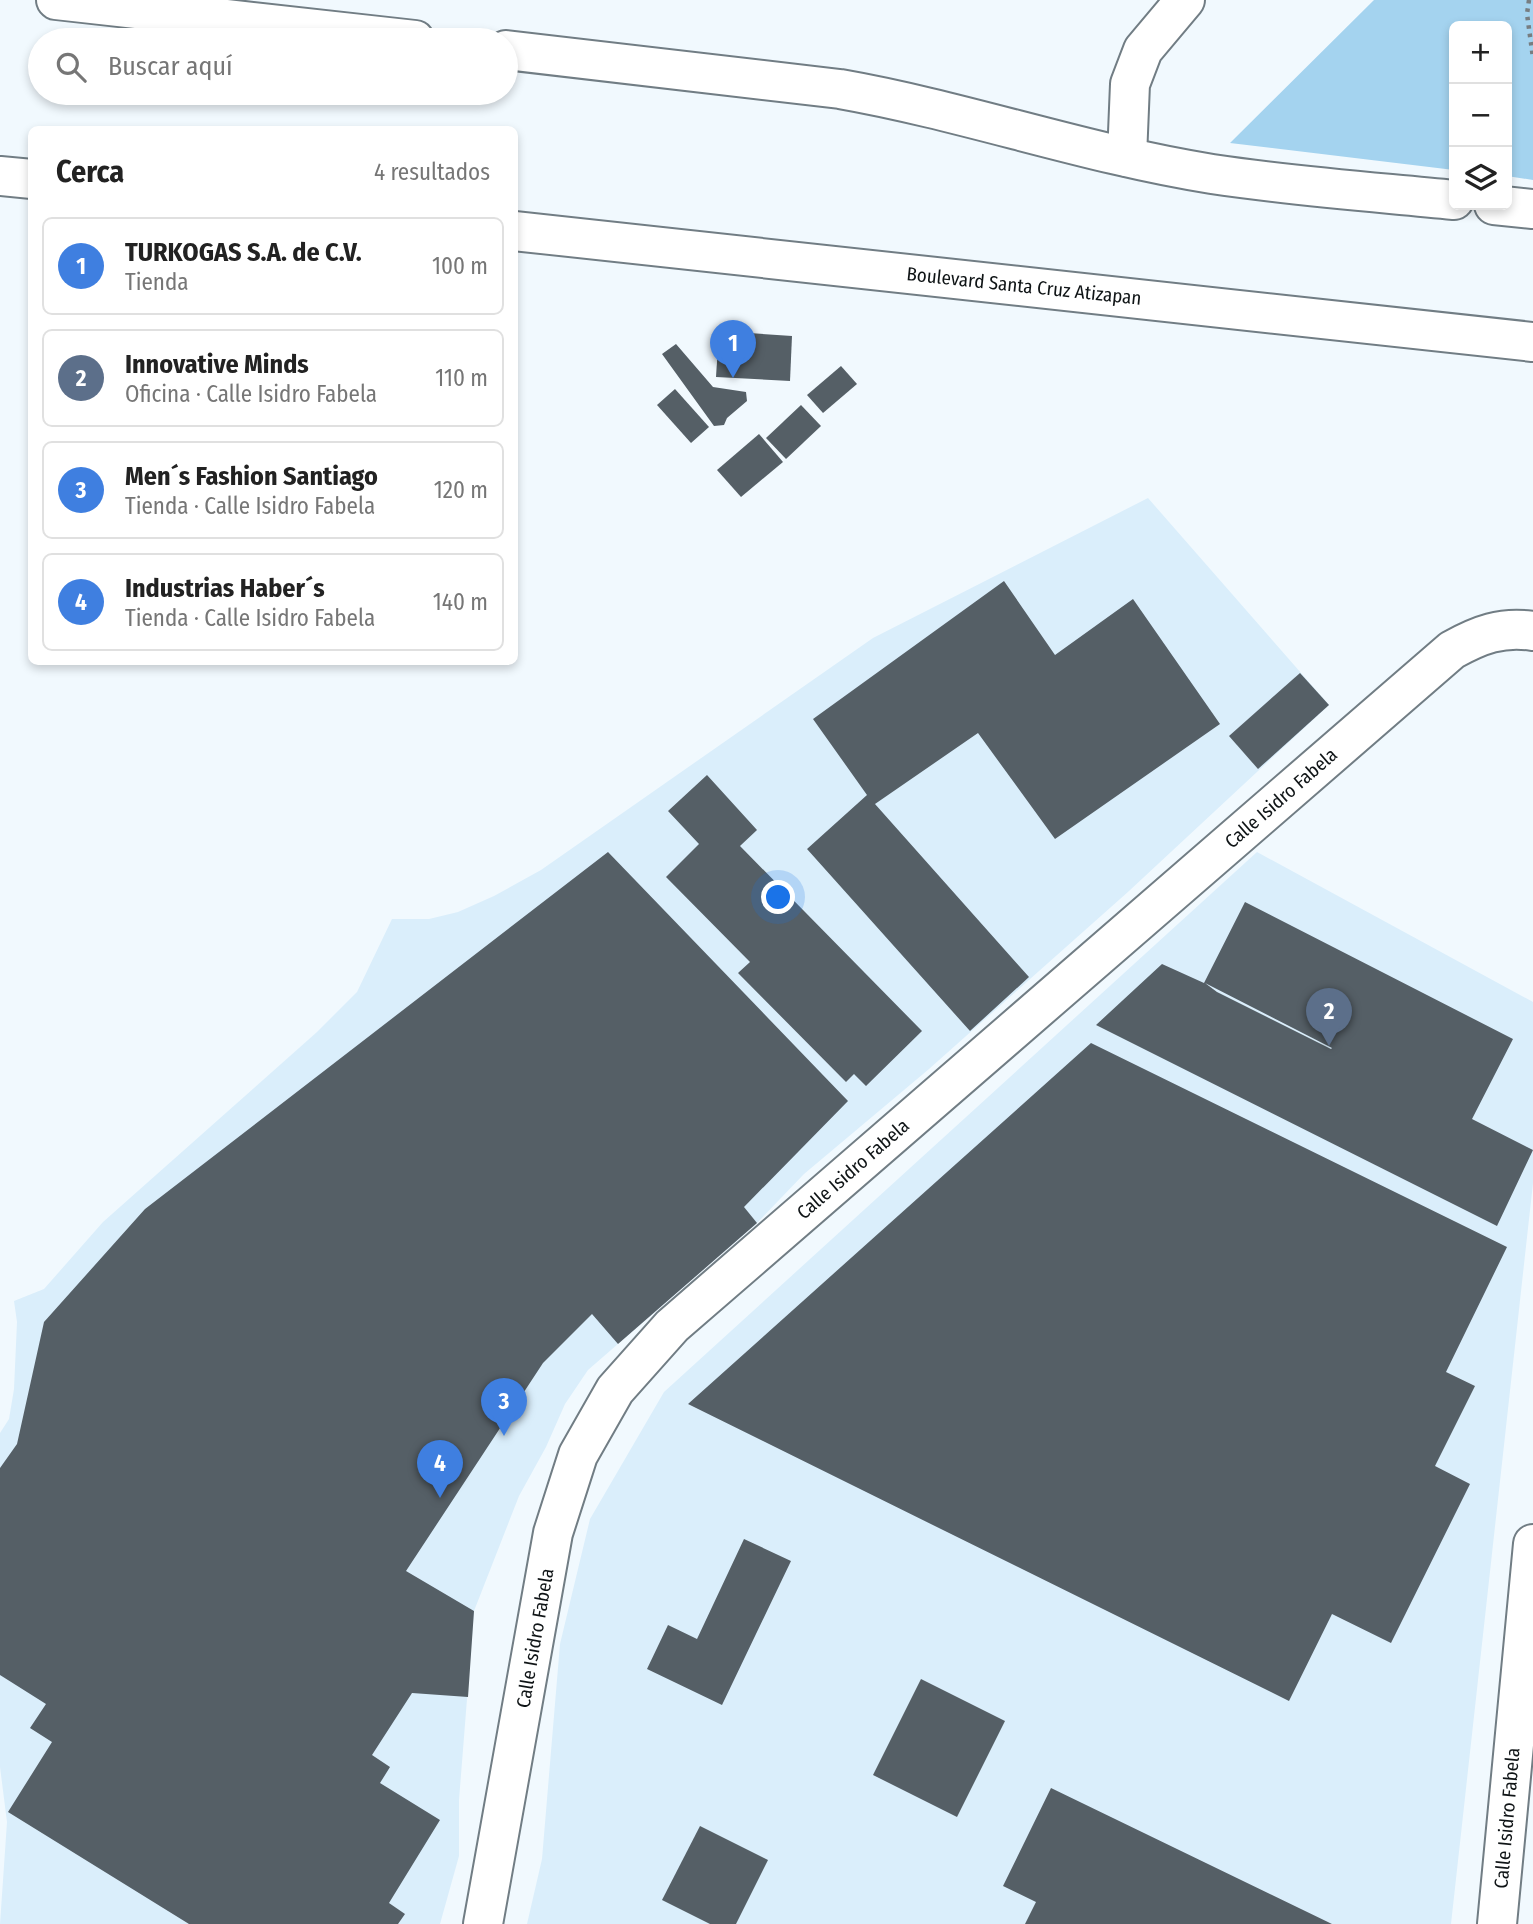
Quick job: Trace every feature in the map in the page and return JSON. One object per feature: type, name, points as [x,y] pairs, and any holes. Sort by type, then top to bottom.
[{"type":"main road","points":[[55,0],[307,28]]},
{"type":"main road","points":[[1127,157],[1130,84],[1143,50],[1185,0]]},
{"type":"main road","points":[[518,51],[840,89],[895,99],[1127,157],[1212,174],[1449,199]]},
{"type":"main road","points":[[0,176],[28,179]]},
{"type":"main road","points":[[1512,207],[1533,209]]},
{"type":"main road","name":"Boulevard Santa Cruz Atizapan","points":[[518,231],[1533,342]]},
{"type":"main road","name":"Calle Isidro Fabela","points":[[483,1924],[553,1533],[578,1455],[615,1390],[672,1326],[1452,650],[1484,633],[1518,629],[1533,631]]},
{"type":"main road","name":"Calle Isidro Fabela","points":[[1497,1924],[1533,1544]]},
{"type":"path","points":[[1529,0],[1527,14],[1533,58]]},
{"type":"shaded area","points":[[1374,0],[1533,0],[1533,180],[1512,177],[1512,21],[1449,21],[1449,169],[1230,143]]},
{"type":"shaded area","points":[[1148,498],[1329,705],[1129,891],[929,1069],[804,1174],[757,1223],[588,1370],[565,1404],[546,1447],[519,1496],[474,1611],[459,1800],[459,1856],[440,1924],[0,1924],[7,1822],[0,1767],[0,1433],[9,1419],[14,1389],[17,1322],[14,1301],[44,1289],[103,1222],[317,1032],[357,992],[392,919],[429,919],[458,912],[541,870],[873,638]]},
{"type":"shaded area","points":[[1257,852],[1533,1002],[1533,1183],[1451,1924],[527,1924],[542,1859],[560,1644],[590,1519],[664,1392]]},
{"type":"building","points":[[719,331],[792,336],[790,381],[716,377]]},
{"type":"building","points":[[676,344],[713,387],[746,392],[747,401],[727,418],[724,425],[714,426],[662,354]]},
{"type":"building","points":[[841,366],[857,384],[823,413],[807,395]]},
{"type":"building","points":[[675,389],[709,427],[691,443],[657,405]]},
{"type":"building","points":[[801,405],[821,426],[786,459],[766,438]]},
{"type":"building","points":[[759,434],[783,462],[741,497],[717,470]]},
{"type":"building","points":[[1004,581],[1055,655],[1133,599],[1220,724],[1055,839],[978,733],[875,804],[1029,977],[970,1031],[807,849],[867,795],[813,719]]},
{"type":"building","points":[[1300,673],[1329,705],[1258,769],[1229,736]]},
{"type":"building","points":[[707,775],[757,830],[740,846],[922,1031],[866,1086],[854,1074],[846,1082],[738,973],[750,962],[666,877],[699,844],[668,811]]},
{"type":"building","points":[[608,852],[848,1101],[744,1207],[757,1223],[618,1344],[592,1314],[543,1363],[406,1571],[474,1611],[468,1697],[412,1693],[372,1755],[390,1767],[380,1783],[440,1820],[389,1903],[405,1914],[398,1924],[189,1924],[8,1812],[52,1742],[30,1728],[46,1704],[0,1675],[0,1468],[17,1444],[44,1322],[145,1209]]},
{"type":"building","points":[[1245,902],[1513,1039],[1472,1119],[1533,1150],[1497,1226],[1096,1025],[1162,964],[1204,983]],"holes":[[[1205,983],[1332,1048],[1217,992]]]},
{"type":"building","points":[[1091,1043],[1507,1247],[1446,1372],[1475,1386],[1435,1466],[1470,1484],[1391,1643],[1332,1614],[1289,1701],[688,1404]]},
{"type":"building","points":[[744,1539],[791,1561],[722,1705],[647,1669],[668,1625],[697,1639]]},
{"type":"building","points":[[921,1679],[1005,1721],[957,1817],[873,1775]]},
{"type":"building","points":[[1051,1788],[1332,1924],[1025,1924],[1036,1902],[1003,1886]]},
{"type":"building","points":[[700,1826],[768,1860],[736,1924],[710,1924],[662,1900]]},
{"type":"place","name":"TURKOGAS S.A. de C.V.","points":[[733,378]]},
{"type":"place","name":"Innovative Minds","points":[[1329,1046]]},
{"type":"place","name":"Men´s Fashion Santiago","points":[[504,1436]]},
{"type":"place","name":"Industrias Haber´s","points":[[440,1498]]}]
